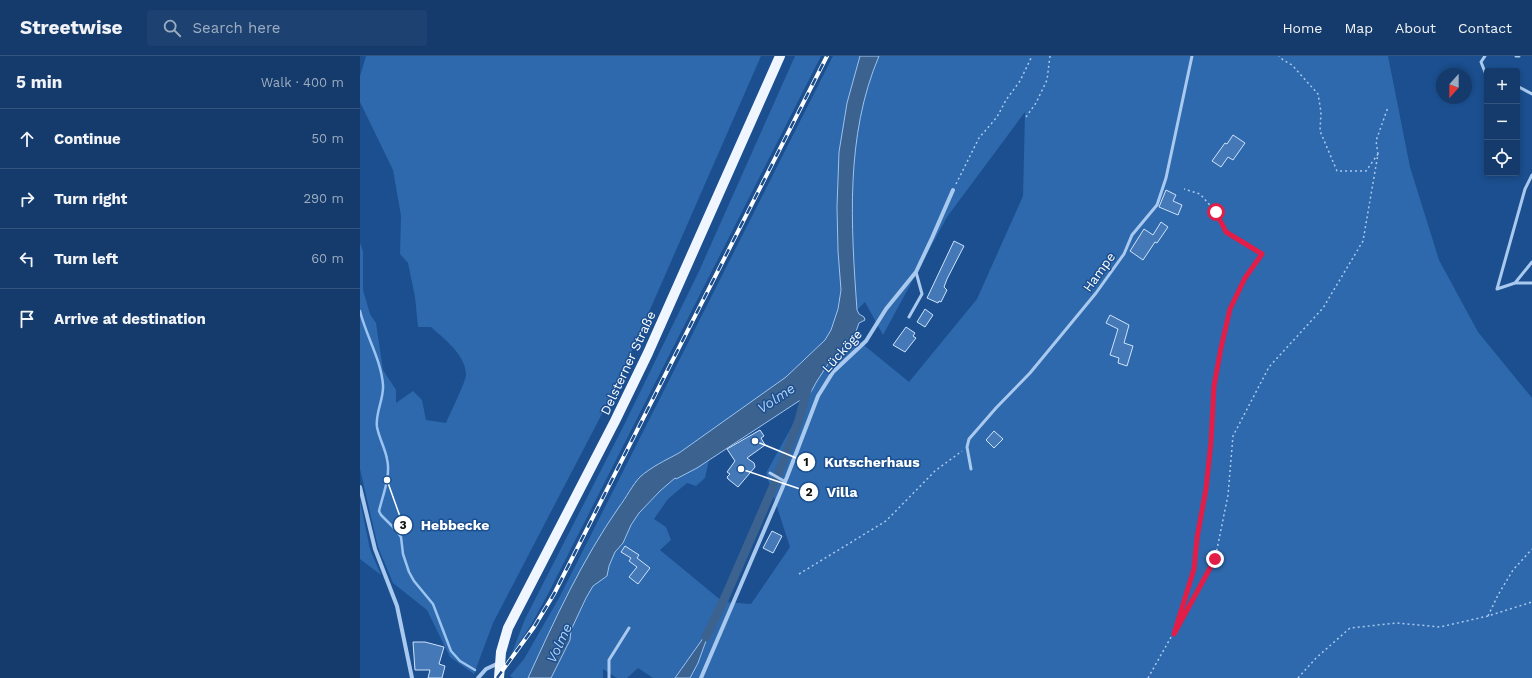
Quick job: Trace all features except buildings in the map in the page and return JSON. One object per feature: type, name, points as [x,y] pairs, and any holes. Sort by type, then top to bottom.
[{"type":"main road","name":"Delsterner Straße","points":[[499,678],[503,642],[508,628],[615,421],[648,353],[780,56]]},
{"type":"street","name":"Lücköge","points":[[701,678],[818,396],[833,372],[866,341],[886,309],[916,272],[953,190]]},
{"type":"street","points":[[360,487],[375,549],[397,606],[412,678]]},
{"type":"street","points":[[478,678],[486,669],[500,663]]},
{"type":"lane","name":"Hampe","points":[[967,447],[970,439],[996,408],[1030,373],[1096,294],[1124,254],[1132,235],[1157,205],[1166,178],[1192,56]]},
{"type":"lane","points":[[1484,70],[1481,62],[1485,56]]},
{"type":"lane","points":[[1520,88],[1532,94]]},
{"type":"lane","points":[[1532,175],[1525,189],[1497,289],[1515,283],[1532,283]]},
{"type":"lane","points":[[1515,283],[1532,262]]},
{"type":"lane","points":[[908,317],[922,294],[916,272]]},
{"type":"lane","points":[[967,447],[970,468]]},
{"type":"lane","points":[[770,473],[784,481]]},
{"type":"lane","points":[[610,678],[609,660],[629,628]]},
{"type":"path","points":[[953,190],[979,138],[997,117],[1006,100],[1020,81],[1032,56]]},
{"type":"path","points":[[1026,117],[1036,103],[1047,80],[1050,56]]},
{"type":"path","points":[[1279,56],[1292,65],[1318,94],[1321,112],[1320,131],[1337,171],[1366,171],[1378,154]]},
{"type":"path","points":[[1148,678],[1215,559],[1228,495],[1233,436],[1269,367],[1323,308],[1363,241],[1378,154],[1376,141],[1388,106]]},
{"type":"path","points":[[1174,634],[1194,569],[1197,538],[1206,489],[1211,442],[1214,386],[1230,309],[1245,278],[1262,254],[1226,232],[1216,212],[1200,194],[1184,189]]},
{"type":"path","points":[[799,574],[886,520],[935,471],[967,447]]},
{"type":"path","points":[[1488,616],[1498,595],[1513,570],[1532,549]]},
{"type":"path","points":[[1298,678],[1316,658],[1350,628],[1397,623],[1440,627],[1488,616],[1532,602]]},
{"type":"shaded area","points":[[366,56],[761,56],[617,385],[493,623],[474,674],[450,657],[427,610],[393,583],[378,547],[360,469],[360,243],[363,251],[363,290],[370,314],[376,323],[383,370],[396,390],[396,403],[413,391],[422,400],[426,420],[446,423],[466,378],[465,367],[462,360],[448,342],[431,327],[418,327],[415,297],[408,263],[400,254],[401,216],[393,170],[360,102],[360,76]]},
{"type":"shaded area","points":[[795,56],[821,56],[549,592],[531,625],[511,655],[525,619],[623,427],[700,269]]},
{"type":"shaded area","points":[[833,56],[860,56],[847,103],[839,152],[837,207],[841,290],[838,309],[831,330],[825,340],[786,377],[679,453],[662,462],[640,478],[571,589],[528,678],[513,678],[510,676],[524,659],[559,598]]},
{"type":"shaded area","points":[[879,56],[1388,56],[1410,167],[1439,260],[1478,332],[1532,398],[1532,678],[690,678],[698,663],[710,628],[675,678],[653,678],[638,668],[627,678],[617,678],[603,669],[603,678],[551,678],[570,640],[571,630],[586,598],[593,586],[607,576],[609,566],[615,552],[623,543],[631,525],[639,513],[675,478],[676,479],[709,460],[705,478],[696,486],[687,483],[668,499],[654,519],[666,527],[671,540],[660,550],[723,602],[751,604],[790,547],[766,473],[828,364],[854,337],[909,382],[977,299],[1023,196],[1025,112],[947,217],[883,335],[865,302],[857,310],[852,210],[854,161],[861,111]]},
{"type":"shaded area","points":[[360,501],[370,549],[381,575],[360,559]]},
{"type":"water","name":"Volme","points":[[860,56],[879,56],[868,86],[860,117],[853,181],[853,246],[857,310],[865,320],[859,323],[854,337],[828,364],[806,401],[802,399],[697,468],[676,479],[675,478],[639,513],[631,525],[623,543],[615,552],[609,566],[607,576],[593,586],[586,598],[571,630],[570,640],[551,678],[528,678],[581,569],[606,527],[637,480],[649,470],[679,453],[786,377],[825,340],[831,330],[838,309],[841,290],[837,207],[839,152],[847,103]]},
{"type":"water","points":[[711,627],[698,663],[690,678],[675,678]]},
{"type":"waterway","points":[[360,311],[382,375],[383,385],[377,416],[377,427],[386,455],[388,472],[379,511],[401,537],[403,554],[409,572],[414,581],[433,604],[451,651],[460,661],[475,670]]},
{"type":"waterway","points":[[706,637],[723,602],[774,485],[799,420],[807,390]]},
{"type":"railway","points":[[497,678],[534,627],[554,594],[827,56]]},
{"type":"place","name":"Kutscherhaus","points":[[755,441]]},
{"type":"place","name":"Villa","points":[[741,469]]},
{"type":"place","name":"Hebbecke","points":[[387,480]]},
{"type":"route","points":[[1215,559],[1174,634],[1194,569],[1197,538],[1206,489],[1211,442],[1214,386],[1230,309],[1245,278],[1262,254],[1245,242],[1226,232],[1216,212]]}]
